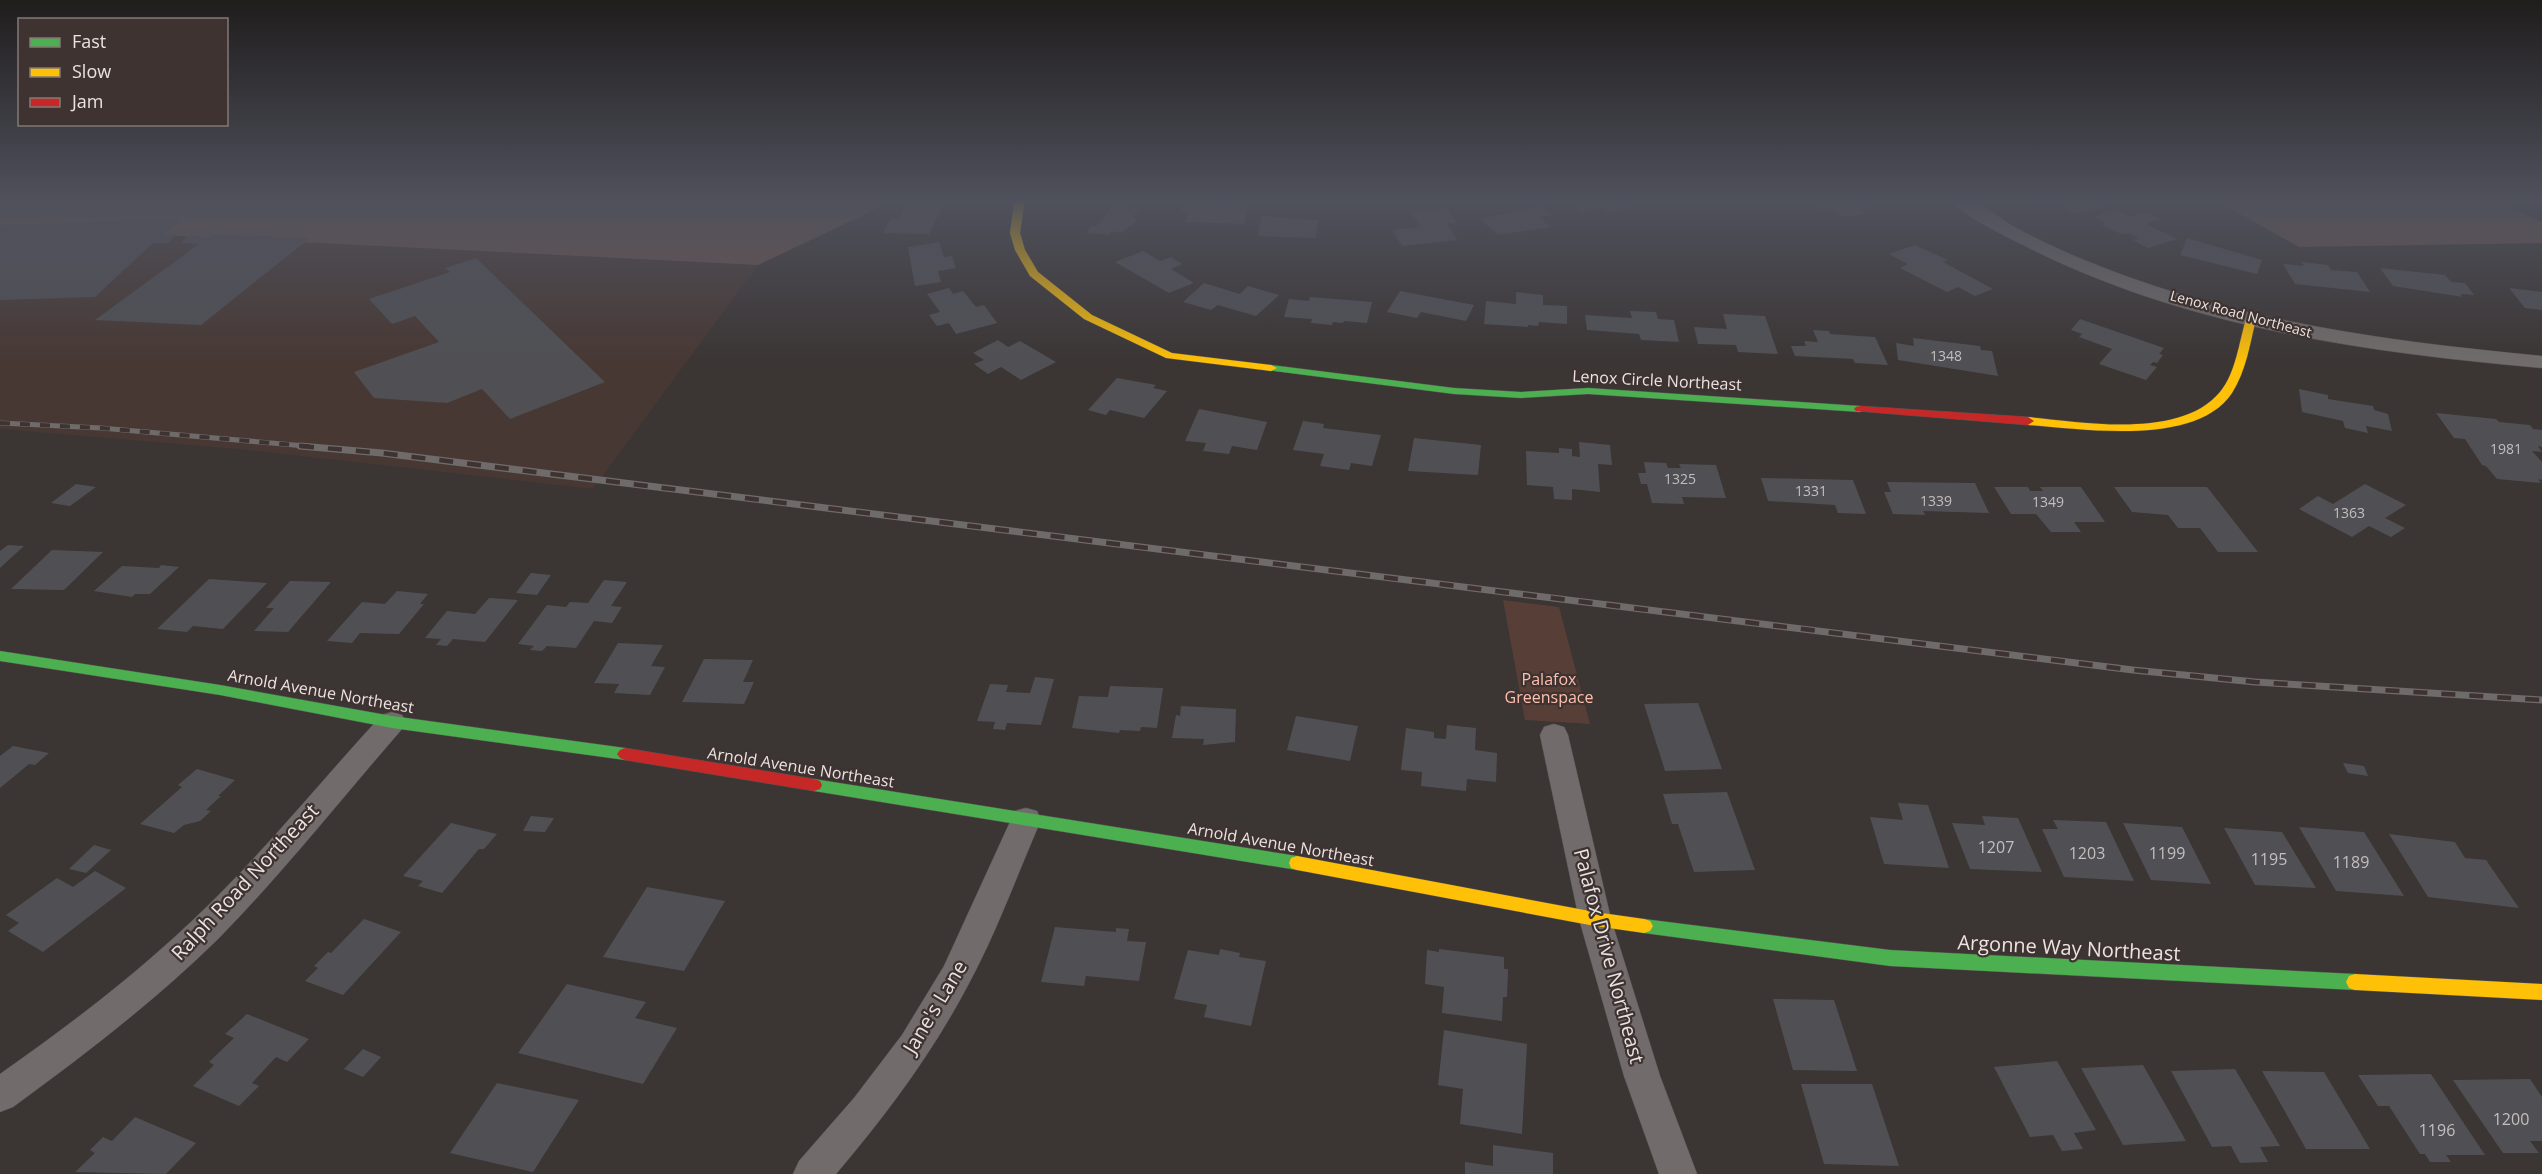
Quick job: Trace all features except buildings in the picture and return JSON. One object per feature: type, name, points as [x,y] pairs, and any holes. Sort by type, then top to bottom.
[{"type":"street","name":"Lenox Circle Northeast","points":[[1023,255],[1034,274],[1088,317],[1170,357],[1454,391],[1521,395],[1588,391],[2121,426],[2168,423],[2201,413],[2224,397],[2230,386],[2251,320]]},
{"type":"street","name":"Lenox Road Northeast","points":[[2060,255],[2109,276],[2180,300],[2251,320],[2383,345],[2542,362]]},
{"type":"street","name":"Arnold Avenue Northeast","points":[[0,656],[220,690],[392,722],[610,752],[1026,820],[1227,850],[1595,919]]},
{"type":"street","name":"Ralph Road Northeast","points":[[0,1095],[61,1052],[148,981],[206,928],[392,722]]},
{"type":"street","name":"Palafox Drive Northeast","points":[[1554,735],[1595,919],[1642,1076],[1678,1174]]},
{"type":"street","name":"Jane's Lane","points":[[812,1174],[867,1110],[914,1046],[956,976],[1026,820]]},
{"type":"street","name":"Argonne Way Northeast","points":[[1595,919],[1890,958],[2542,992]]},
{"type":"shaded area","points":[[0,255],[554,255],[758,265],[593,489],[248,450],[0,429]]},
{"type":"shaded area","points":[[554,255],[780,255],[758,265]]},
{"type":"green space","name":"Palafox Greenspace","points":[[1503,600],[1559,607],[1590,724],[1525,720]]},
{"type":"railway","points":[[0,423],[101,428],[317,447]]},
{"type":"railway","points":[[300,446],[382,453],[2133,670],[2255,682],[2542,700]]},
{"type":"traffic: fast","points":[[1271,368],[1454,391],[1521,395],[1588,391],[1860,409]]},
{"type":"traffic: fast","points":[[0,656],[220,690],[392,722],[625,754]]},
{"type":"traffic: fast","points":[[814,785],[1297,863]]},
{"type":"traffic: fast","points":[[1644,926],[1890,958],[2355,982]]},
{"type":"traffic: slow","points":[[1023,255],[1034,274],[1088,317],[1170,356],[1271,368]]},
{"type":"traffic: slow","points":[[2028,421],[2134,427],[2162,425],[2188,419],[2210,409],[2231,385],[2251,319]]},
{"type":"traffic: slow","points":[[1297,863],[1595,919],[1644,926]]},
{"type":"traffic: slow","points":[[2355,982],[2542,992]]},
{"type":"traffic: jam","points":[[1860,409],[2028,421]]},
{"type":"traffic: jam","points":[[625,754],[814,785]]}]
